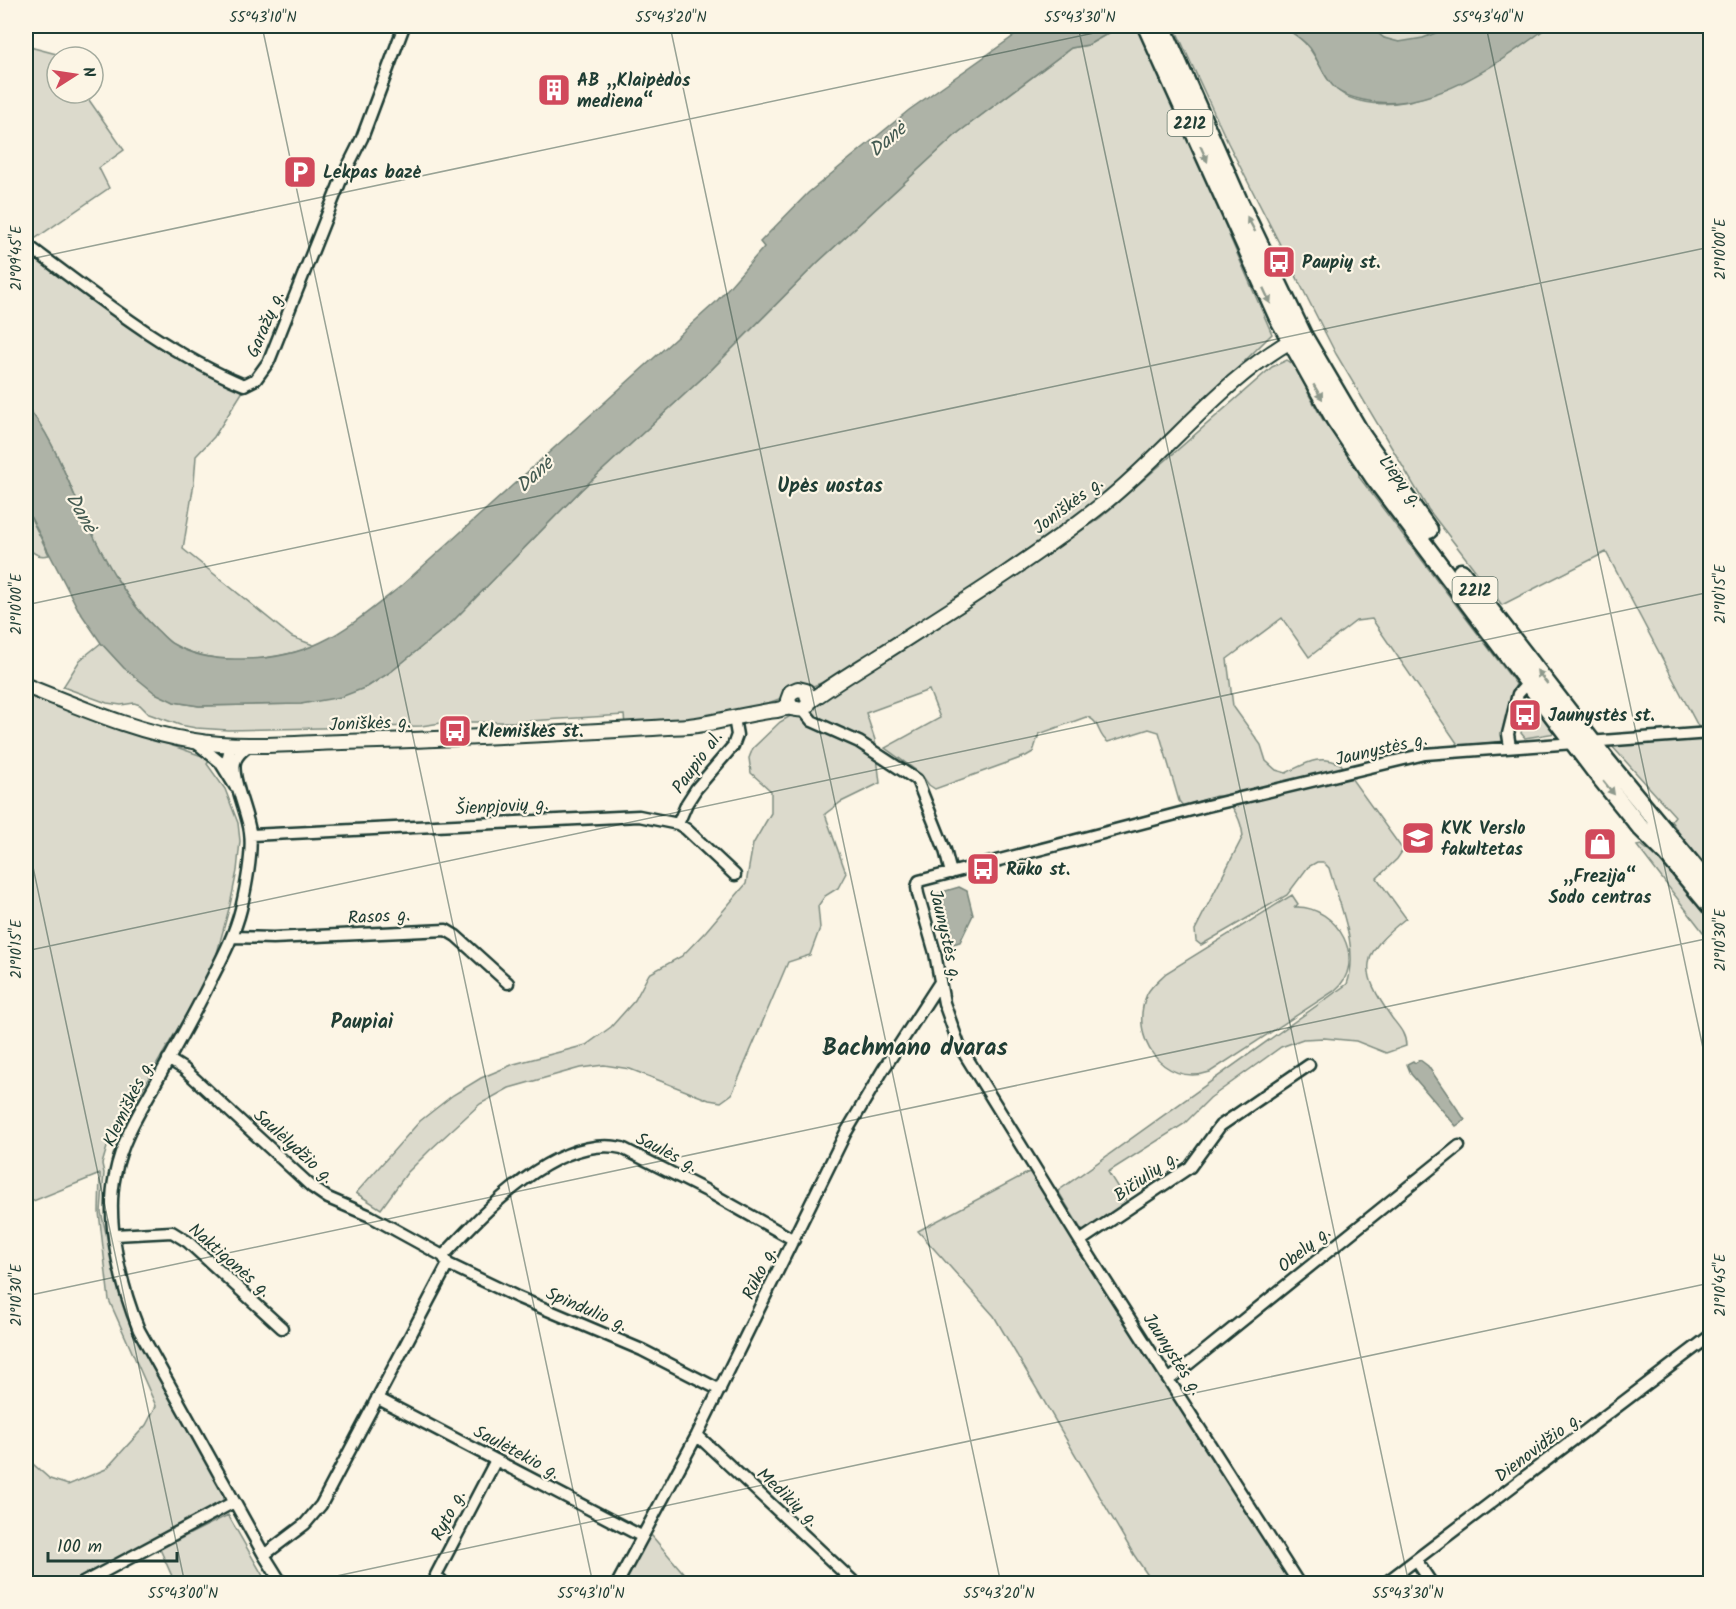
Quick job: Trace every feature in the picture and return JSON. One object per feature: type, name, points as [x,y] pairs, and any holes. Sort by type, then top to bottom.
[{"type":"main road","name":"Liepų g.","points":[[1146,26],[1161,35],[1238,199],[1314,386],[1356,453],[1574,742],[1640,826],[1710,906]]},
{"type":"main road","name":"Liepų g.","points":[[1296,338],[1419,517],[1591,740],[1710,886]]},
{"type":"main road","name":"Joniškės g.","points":[[26,686],[113,720],[158,734],[194,741],[250,745],[485,737],[688,726],[734,718],[800,701],[880,656],[1008,571],[1105,502],[1242,375],[1296,338]]},
{"type":"street","name":"Garažų g.","points":[[26,244],[121,315],[185,355],[244,385],[256,379],[269,361],[341,180],[362,138],[404,26]]},
{"type":"street","points":[[1509,747],[1508,734],[1518,694],[1528,683]]},
{"type":"street","points":[[800,701],[812,721],[859,742],[907,771],[917,780],[945,850],[951,873]]},
{"type":"street","name":"Paupio al.","points":[[678,824],[696,789],[733,746],[737,735],[734,718]]},
{"type":"street","name":"Jaunystės g.","points":[[1299,1584],[1080,1241],[959,1045],[944,1003],[935,953],[917,887],[919,881],[1425,754],[1710,733]]},
{"type":"street","name":"Klemiškės g.","points":[[194,741],[220,762],[240,794]]},
{"type":"street","points":[[225,769],[231,744]]},
{"type":"street","name":"Klemiškės g.","points":[[231,744],[240,794],[251,835],[247,878],[241,908],[232,937],[198,1005],[135,1120],[118,1159],[114,1177],[112,1209],[125,1292],[139,1330],[282,1584]]},
{"type":"street","points":[[235,761],[239,754],[250,745]]},
{"type":"street","name":"Šienpjovių g.","points":[[251,835],[639,816],[678,824],[735,875]]},
{"type":"street","name":"Rasos g.","points":[[232,937],[273,938],[446,930],[456,936],[508,983]]},
{"type":"street","name":"Rūko g.","points":[[617,1584],[720,1390],[845,1134],[940,982]]},
{"type":"street","name":"Saulėlydžio g.","points":[[168,1059],[184,1069],[312,1187],[328,1198],[370,1216],[446,1260]]},
{"type":"street","name":"Bičiulių g.","points":[[1080,1241],[1190,1167],[1220,1126],[1309,1065]]},
{"type":"street","name":"Saulės g.","points":[[264,1555],[276,1548],[314,1516],[377,1398],[446,1260],[478,1218],[511,1188],[573,1152],[609,1145],[622,1148],[707,1191],[794,1240]]},
{"type":"street","name":"Obelų g.","points":[[1170,1379],[1460,1146]]},
{"type":"street","name":"Naktigonės g.","points":[[115,1235],[172,1232],[188,1242],[282,1328]]},
{"type":"street","name":"Spindulio g.","points":[[446,1260],[517,1297],[675,1366],[720,1390]]},
{"type":"street","name":"Dienovidžio g.","points":[[1384,1584],[1710,1336]]},
{"type":"street","name":"Saulėtekio g.","points":[[377,1398],[641,1536]]},
{"type":"street","name":"Medikių g.","points":[[697,1435],[856,1584]]},
{"type":"street","name":"Ryto g.","points":[[445,1584],[436,1575],[496,1460]]},
{"type":"street","points":[[81,1584],[234,1502]]},
{"type":"street","points":[[1416,1560],[1432,1584]]},
{"type":"shaded area","points":[[1121,26],[1136,26],[1216,192],[1229,235],[1272,334],[1162,443],[1105,495],[953,601],[846,669],[821,683],[771,702],[730,714],[707,719],[625,725],[624,715],[513,722],[448,722],[421,726],[228,730],[196,728],[149,714],[140,705],[134,703],[121,705],[107,703],[63,687],[80,660],[101,643],[124,668],[174,702],[199,706],[301,704],[367,687],[392,671],[453,621],[581,490],[712,369],[817,263],[959,132],[1071,48],[1088,45]]},
{"type":"shaded area","points":[[1174,26],[1281,26],[1306,44],[1330,82],[1341,93],[1370,103],[1393,103],[1439,92],[1461,82],[1503,58],[1543,29],[1551,26],[1710,26],[1710,728],[1699,728],[1606,552],[1502,605],[1428,509],[1336,354],[1228,143]]},
{"type":"shaded area","points":[[1369,26],[1453,26],[1419,40],[1401,42],[1384,38]]},
{"type":"shaded area","points":[[26,46],[45,51],[45,105],[92,105],[124,150],[99,168],[109,188],[36,238],[26,239]]},
{"type":"shaded area","points":[[26,249],[245,388],[214,437],[196,456],[183,549],[292,637],[316,646],[281,655],[245,660],[208,657],[174,645],[145,618],[135,605],[116,578],[100,549],[52,445],[26,406]]},
{"type":"shaded area","points":[[1287,360],[1297,367],[1323,420],[1359,467],[1359,477],[1516,684],[1507,712],[1505,741],[1459,746],[1372,619],[1356,621],[1309,657],[1282,618],[1227,659],[1233,706],[1261,745],[1266,761],[1276,770],[1286,773],[1319,760],[1341,764],[1403,850],[1377,878],[1406,918],[1380,942],[1372,953],[1369,975],[1381,1001],[1402,1031],[1406,1046],[1386,1053],[1356,1041],[1324,1038],[1303,1039],[1281,1047],[1210,1098],[1184,1124],[1108,1172],[1127,1202],[1125,1206],[1085,1232],[1058,1191],[1347,984],[1351,956],[1343,911],[1329,868],[1323,862],[1317,862],[1308,867],[1287,895],[1201,945],[1196,941],[1195,930],[1243,836],[1242,830],[1237,815],[1224,797],[1216,796],[1183,806],[1179,801],[1159,732],[1149,729],[1108,742],[1094,721],[1086,717],[1039,734],[1033,752],[1026,756],[935,789],[921,774],[885,748],[940,718],[929,690],[866,713],[875,740],[880,783],[841,802],[825,814],[846,873],[838,888],[825,896],[818,906],[820,928],[810,955],[788,962],[732,1094],[721,1102],[709,1100],[630,1069],[604,1065],[580,1068],[509,1088],[480,1104],[407,1173],[381,1209],[356,1193],[420,1121],[453,1095],[481,1078],[514,1064],[586,1045],[611,1027],[635,1000],[649,974],[682,956],[706,931],[746,884],[753,844],[771,813],[771,791],[751,773],[749,758],[753,748],[780,722],[879,665],[972,606],[1100,518],[1272,367]]},
{"type":"shaded area","points":[[26,508],[49,555],[33,553],[29,548]]},
{"type":"shaded area","points":[[26,695],[205,757],[209,761],[207,764],[225,789],[238,823],[240,841],[230,905],[213,968],[123,1122],[110,1137],[102,1164],[104,1173],[101,1212],[119,1288],[147,1358],[225,1496],[220,1506],[69,1583],[26,1583],[26,1458],[50,1479],[68,1485],[106,1469],[146,1425],[156,1406],[109,1300],[99,1212],[100,1174],[26,1204]]},
{"type":"shaded area","points":[[1538,705],[1556,733],[1525,738],[1521,733],[1525,716],[1530,709]]},
{"type":"shaded area","points":[[1710,736],[1710,876],[1671,821],[1675,816],[1610,744]]},
{"type":"shaded area","points":[[1641,845],[1661,860],[1663,858],[1710,916],[1710,941],[1637,846]]},
{"type":"shaded area","points":[[1292,895],[1298,904],[1295,907],[1310,909],[1324,915],[1344,938],[1349,966],[1344,979],[1334,991],[1210,1072],[1193,1075],[1178,1073],[1164,1066],[1146,1042],[1142,1027],[1142,1010],[1151,988],[1166,973]]},
{"type":"shaded area","points":[[1031,1171],[1292,1583],[1153,1583],[1134,1555],[994,1316],[918,1231]]},
{"type":"shaded area","points":[[228,1515],[267,1583],[175,1583],[160,1549]]},
{"type":"shaded area","points":[[652,1536],[692,1583],[624,1583]]},
{"type":"water","name":"Danė","points":[[1028,26],[1121,26],[1088,45],[1071,48],[959,132],[817,263],[712,369],[581,490],[453,621],[392,671],[367,687],[341,697],[301,704],[199,706],[174,702],[155,693],[124,668],[101,643],[78,609],[26,508],[26,406],[53,447],[87,523],[117,579],[145,617],[169,641],[195,654],[227,659],[262,658],[306,649],[362,617],[401,586],[716,302],[764,247],[760,242],[808,193],[909,110]]},
{"type":"water","points":[[1281,26],[1369,26],[1384,38],[1399,42],[1423,38],[1453,26],[1549,26],[1508,56],[1462,83],[1412,100],[1388,103],[1363,100],[1337,90],[1332,86],[1310,48],[1300,38]]},
{"type":"water","points":[[959,887],[967,891],[973,915],[960,942],[950,945],[942,930],[934,897],[939,893]]},
{"type":"water","points":[[1420,1060],[1428,1066],[1465,1120],[1456,1126],[1411,1074],[1407,1064]]},
{"type":"place","name":"AB „Klaipėdos mediena“","points":[[554,90]]},
{"type":"place","name":"Lekpas bazė","points":[[300,172]]},
{"type":"place","name":"Paupių st.","points":[[1279,262]]},
{"type":"place","name":"Jaunystės st.","points":[[1525,715]]},
{"type":"place","name":"Klemiškės st.","points":[[455,731]]},
{"type":"place","name":"KVK Verslo fakultetas","points":[[1418,838]]},
{"type":"place","name":"„Frezija“ Sodo centras","points":[[1600,844]]},
{"type":"place","name":"Rūko st.","points":[[983,869]]},
{"type":"district","name":"Upės uostas","points":[[830,485]]},
{"type":"district","name":"Paupiai","points":[[362,1021]]},
{"type":"district","name":"Bachmano dvaras","points":[[915,1047]]}]
